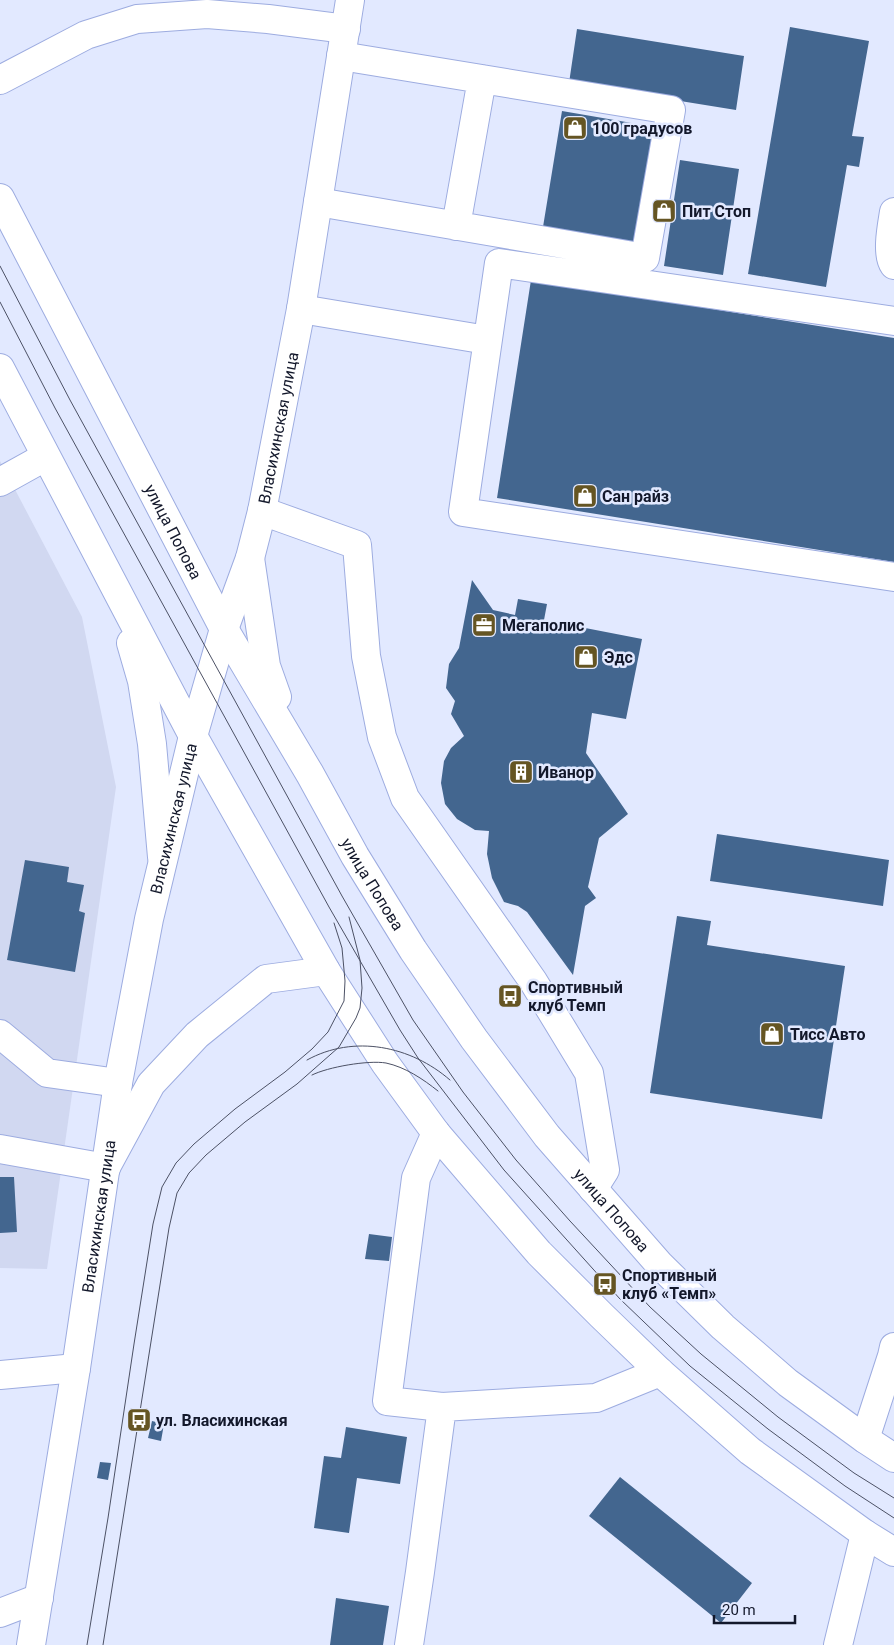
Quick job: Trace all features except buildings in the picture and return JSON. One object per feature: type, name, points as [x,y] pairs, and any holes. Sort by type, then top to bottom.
[{"type":"main road","name":"Власихинская улица","points":[[31,1645],[76,1368],[118,1083],[149,919],[193,736],[224,629],[250,558],[262,512],[302,309],[350,0]]},
{"type":"main road","points":[[0,80],[86,35],[137,19],[207,14],[268,19],[346,29]]},
{"type":"main road","points":[[318,202],[645,258],[670,110],[341,56]]},
{"type":"main road","points":[[456,226],[482,79]]},
{"type":"main road","name":"улица Попова","points":[[0,198],[224,629],[413,950],[474,1038],[547,1136],[659,1264],[723,1327],[788,1383],[894,1458]]},
{"type":"main road","points":[[894,212],[891,234],[891,261],[894,265]]},
{"type":"main road","points":[[894,321],[499,263],[463,512],[894,577]]},
{"type":"main road","points":[[302,309],[487,340]]},
{"type":"main road","points":[[0,368],[193,736],[326,971],[385,1063],[436,1133],[539,1253],[660,1372],[750,1451],[865,1534],[894,1552]]},
{"type":"main road","points":[[0,482],[45,456]]},
{"type":"main road","points":[[262,512],[357,545],[366,656],[382,737],[406,798],[533,981],[589,1073],[605,1170],[593,1189]]},
{"type":"main road","points":[[250,558],[266,666],[279,705],[310,774]]},
{"type":"main road","points":[[112,582],[142,682],[152,744],[162,860]]},
{"type":"main road","points":[[0,1149],[106,1168],[151,1084],[197,1035],[266,979],[326,971]]},
{"type":"main road","points":[[0,1034],[47,1073],[118,1083]]},
{"type":"main road","points":[[436,1133],[416,1178],[386,1401],[442,1407],[596,1398],[660,1372]]},
{"type":"main road","points":[[865,1439],[894,1347]]},
{"type":"main road","points":[[0,1375],[76,1368]]},
{"type":"main road","points":[[409,1645],[422,1563],[442,1407]]},
{"type":"main road","points":[[838,1645],[865,1534]]},
{"type":"main road","points":[[0,1613],[39,1598]]},
{"type":"shaded area","points":[[0,461],[82,617],[116,787],[47,1269],[0,1268]]},
{"type":"tram line","points":[[0,266],[70,400],[342,896],[413,1020],[463,1092],[516,1160],[650,1307],[701,1354],[778,1417],[854,1473],[894,1498]]},
{"type":"tram line","points":[[0,302],[55,408],[329,907],[418,1058],[504,1170],[620,1299],[690,1366],[768,1429],[845,1486],[894,1518]]},
{"type":"tram line","points":[[103,1645],[169,1228],[177,1193],[189,1173],[206,1155],[245,1122],[297,1084],[339,1047],[360,1008],[362,988],[360,960],[349,917]]},
{"type":"tram line","points":[[87,1645],[153,1224],[162,1187],[176,1163],[194,1144],[235,1109],[285,1072],[312,1049],[328,1032],[344,1001],[345,981],[342,948],[334,923]]},
{"type":"tram line","points":[[307,1060],[325,1052],[344,1047],[382,1048],[418,1059],[435,1068],[450,1080]]},
{"type":"tram line","points":[[312,1075],[348,1065],[369,1062],[386,1063],[414,1074],[438,1091]]},
{"type":"place","name":"100 градусов","points":[[575,128]]},
{"type":"place","name":"Пит Стоп","points":[[664,211]]},
{"type":"place","name":"Сан райз","points":[[585,496]]},
{"type":"place","name":"Мегаполис","points":[[484,625]]},
{"type":"place","name":"Эдс","points":[[586,657]]},
{"type":"place","name":"Иванор","points":[[521,772]]},
{"type":"place","name":"Спортивный клуб Темп","points":[[510,996]]},
{"type":"place","name":"Тисс Авто","points":[[772,1034]]},
{"type":"place","name":"Спортивный клуб «Темп»","points":[[605,1284]]},
{"type":"place","name":"ул. Власихинская","points":[[139,1420]]}]
